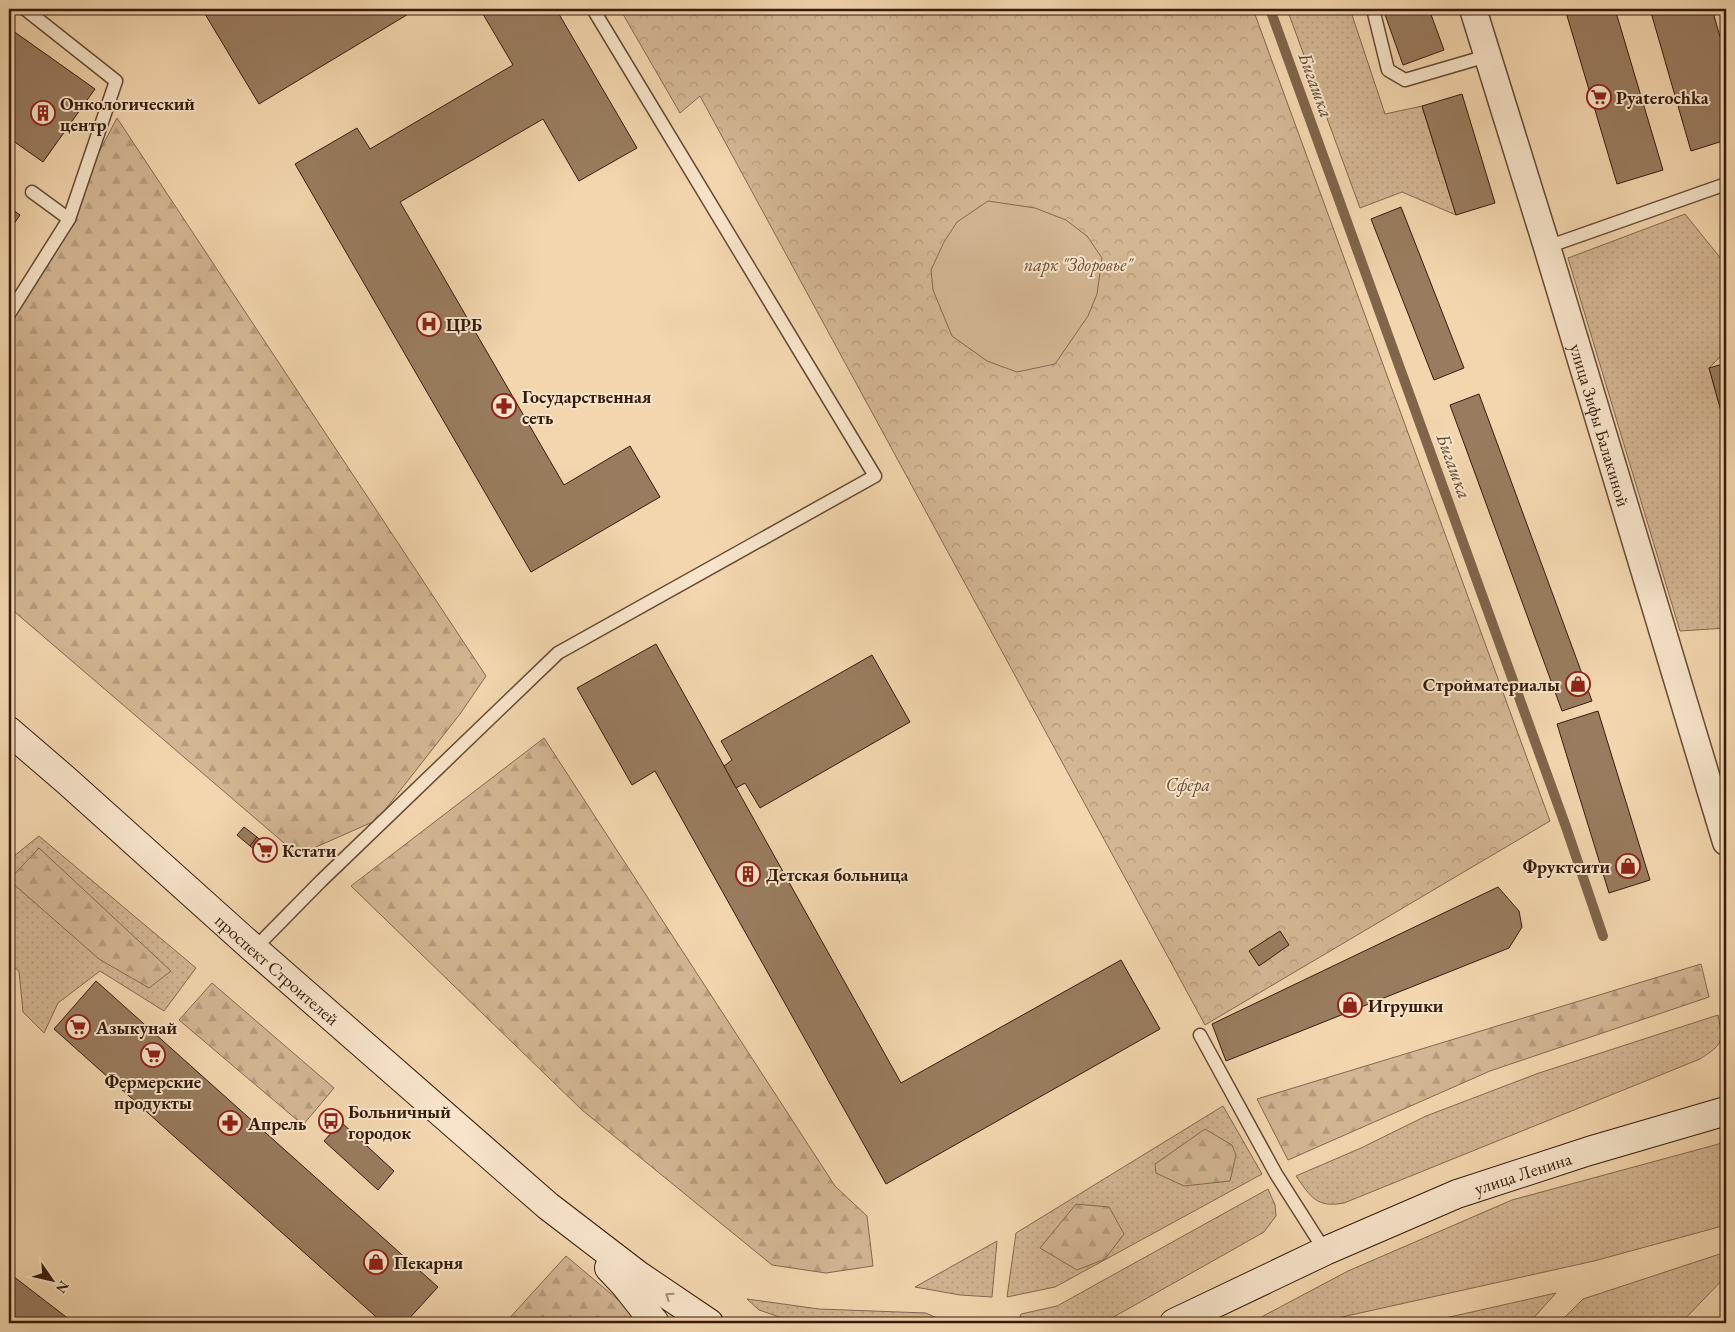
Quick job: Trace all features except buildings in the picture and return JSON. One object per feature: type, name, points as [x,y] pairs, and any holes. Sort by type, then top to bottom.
[{"type":"street","name":"улица Зифы Балакиной","points":[[1473,9],[1547,247],[1726,842]]},
{"type":"street","name":"проспект Строителей","points":[[9,731],[254,949],[548,1206],[638,1275],[709,1323]]},
{"type":"street","name":"улица Ленина","points":[[1325,1251],[1457,1194],[1589,1151],[1726,1111]]},
{"type":"street","name":"проспект Строителей","points":[[548,1206],[626,1286],[655,1323]]},
{"type":"street","points":[[1174,1323],[1325,1251]]},
{"type":"street","points":[[1216,1323],[1325,1251]]},
{"type":"lane","points":[[9,314],[69,219],[116,80],[25,9]]},
{"type":"lane","points":[[254,949],[321,881],[558,652],[874,476],[593,9]]},
{"type":"lane","points":[[1373,9],[1388,70],[1405,80],[1487,56]]},
{"type":"lane","points":[[1547,247],[1726,184]]},
{"type":"lane","points":[[32,192],[69,219]]},
{"type":"lane","points":[[1200,1035],[1276,1174],[1325,1251]]},
{"type":"green space","name":"парк \"Здоровье\"","points":[[620,9],[1253,9],[1550,821],[1205,1025],[700,96],[680,113]]},
{"type":"green space","points":[[1287,9],[1350,9],[1385,114],[1422,106],[1456,215],[1402,192],[1360,208]]},
{"type":"green space","points":[[117,118],[486,676],[460,714],[377,820],[298,855],[9,607],[9,323]]},
{"type":"green space","points":[[988,201],[1035,208],[1066,220],[1087,236],[1102,258],[1097,294],[1088,316],[1055,364],[1017,372],[987,361],[952,336],[933,290],[931,270],[944,242],[957,222]]},
{"type":"green space","points":[[1685,214],[1726,265],[1726,351],[1709,368],[1726,429],[1726,628],[1680,631],[1568,258]]},
{"type":"green space","points":[[544,738],[835,1186],[867,1216],[873,1266],[826,1273],[772,1265],[582,1110],[351,886]]},
{"type":"green space","points":[[39,836],[196,968],[164,1011],[100,971],[58,1003],[44,1033],[23,1012],[19,971],[9,963],[9,860]]},
{"type":"green space","points":[[39,848],[171,971],[149,988],[99,959],[9,880]]},
{"type":"green space","points":[[1701,964],[1709,997],[1490,1071],[1288,1160],[1257,1099]]},
{"type":"green space","points":[[212,983],[334,1088],[303,1125],[179,1020]]},
{"type":"green space","points":[[1718,1015],[1721,1031],[1720,1042],[1700,1059],[1344,1203],[1327,1204],[1320,1202],[1310,1195],[1296,1176],[1361,1148],[1426,1116],[1539,1073]]},
{"type":"green space","points":[[1223,1106],[1262,1174],[1055,1287],[1007,1297],[1016,1233]]},
{"type":"green space","points":[[1205,1129],[1232,1145],[1236,1155],[1230,1181],[1184,1186],[1156,1173],[1155,1164]]},
{"type":"green space","points":[[1726,1142],[1726,1225],[1594,1261],[1342,1317],[1336,1323],[1250,1323],[1348,1271],[1512,1200]]},
{"type":"green space","points":[[1268,1189],[1275,1205],[1276,1216],[1264,1232],[1103,1323],[1017,1323],[1021,1314],[1057,1306]]},
{"type":"green space","points":[[1076,1204],[1109,1207],[1124,1234],[1105,1259],[1077,1270],[1040,1248]]},
{"type":"green space","points":[[997,1241],[992,1297],[960,1295],[915,1287]]},
{"type":"green space","points":[[1726,1252],[1726,1276],[1681,1323],[1559,1323],[1583,1299]]},
{"type":"green space","points":[[566,1256],[641,1319],[644,1323],[505,1323]]},
{"type":"green space","points":[[1556,1293],[1529,1323],[1439,1323],[1432,1321]]},
{"type":"green space","points":[[747,1299],[819,1309],[926,1313],[948,1323],[797,1323],[759,1310]]},
{"type":"waterway","name":"Бигашка","points":[[1270,9],[1566,827],[1603,936]]},
{"type":"place","name":"Pyaterochka","points":[[1599,97]]},
{"type":"place","name":"Онкологический центр","points":[[43,113]]},
{"type":"place","name":"ЦРБ","points":[[429,324]]},
{"type":"place","name":"Государственная сеть","points":[[504,406]]},
{"type":"place","name":"Стройматериалы","points":[[1578,684]]},
{"type":"place","name":"Кстати","points":[[265,850]]},
{"type":"place","name":"Фруктсити","points":[[1628,866]]},
{"type":"place","name":"Детская больница","points":[[748,874]]},
{"type":"place","name":"Игрушки","points":[[1350,1005]]},
{"type":"place","name":"Азыкунай","points":[[78,1027]]},
{"type":"place","name":"Фермерские продукты","points":[[153,1055]]},
{"type":"place","name":"Больничный городок","points":[[331,1121]]},
{"type":"place","name":"Апрель","points":[[230,1123]]},
{"type":"place","name":"Пекарня","points":[[376,1262]]},
{"type":"park label","name":"Сфера","points":[[1188,784]]}]
